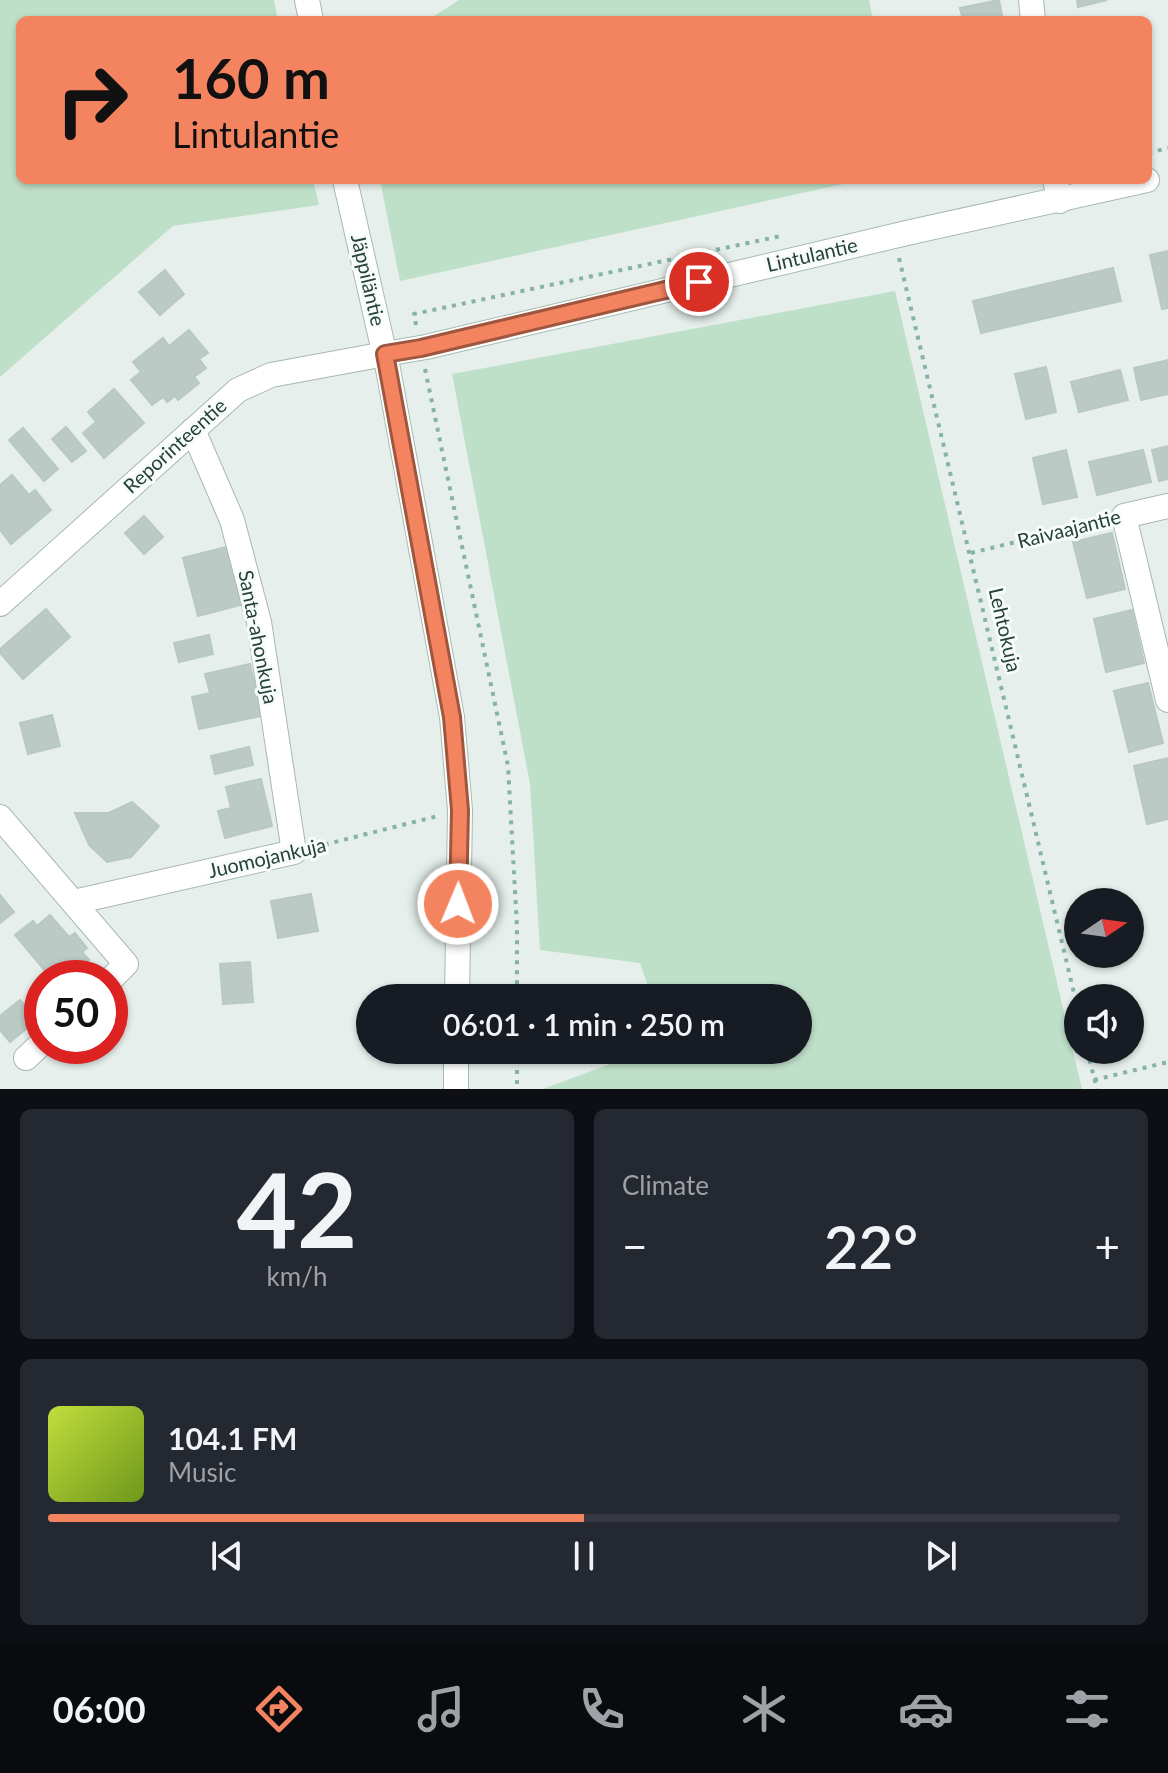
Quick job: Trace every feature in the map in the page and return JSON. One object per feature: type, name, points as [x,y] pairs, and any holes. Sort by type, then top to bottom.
[{"type":"street","name":"Jäppiläntie","points":[[346,184],[385,354],[452,717],[460,810],[457,984]]},
{"type":"street","name":"Lintulantie","points":[[385,354],[911,232],[1057,190],[1112,184]]},
{"type":"street","name":"Reporinteentie","points":[[0,604],[238,390],[271,375],[385,354]]},
{"type":"street","name":"Santa-ahonkuja","points":[[193,430],[232,520],[259,622],[294,852]]},
{"type":"street","name":"Raivaajantie","points":[[1124,516],[1168,506]]},
{"type":"street","points":[[1124,516],[1168,700]]},
{"type":"street","points":[[0,817],[123,960]]},
{"type":"street","name":"Juomojankuja","points":[[74,902],[294,852]]},
{"type":"street","points":[[456,1064],[456,1089]]},
{"type":"path","points":[[517,984],[508,766],[414,314],[789,234]]},
{"type":"path","name":"Lehtokuja","points":[[899,258],[1072,984]]},
{"type":"path","name":"Raivaajantie","points":[[971,553],[1124,516]]},
{"type":"path","name":"Juomojankuja","points":[[294,852],[460,810]]},
{"type":"path","points":[[1094,1080],[1168,1062]]},
{"type":"path","points":[[517,1064],[517,1089]]},
{"type":"path","points":[[1090,1064],[1097,1089]]},
{"type":"green space","points":[[0,0],[274,0],[277,16],[16,16],[16,184],[314,184],[319,205],[173,226],[0,377]]},
{"type":"green space","points":[[459,0],[869,0],[872,16],[434,16]]},
{"type":"green space","points":[[381,184],[844,184],[400,281]]},
{"type":"green space","points":[[895,291],[1064,1012],[1064,1064],[1076,1064],[1082,1089],[543,1089],[610,1064],[812,1064],[812,984],[647,984],[640,963],[540,950],[530,784],[452,374]]},
{"type":"building","points":[[999,0],[1002,16],[962,16],[960,8]]},
{"type":"building","points":[[1077,0],[1107,0],[1078,7]]},
{"type":"building","points":[[1168,251],[1168,308],[1162,309],[1150,255]]},
{"type":"building","points":[[1113,268],[1121,301],[981,333],[973,301]]},
{"type":"building","points":[[165,270],[184,294],[160,315],[139,292]]},
{"type":"building","points":[[189,330],[208,353],[199,359],[206,368],[194,377],[199,383],[178,400],[175,396],[167,402],[163,397],[152,405],[131,380],[141,372],[133,362],[163,338],[169,346]]},
{"type":"building","points":[[1168,360],[1168,394],[1141,400],[1134,368]]},
{"type":"building","points":[[1046,367],[1056,412],[1026,419],[1015,374]]},
{"type":"building","points":[[1120,370],[1128,400],[1079,412],[1071,382]]},
{"type":"building","points":[[114,389],[144,423],[104,458],[83,433],[96,422],[88,412]]},
{"type":"building","points":[[66,427],[86,451],[72,462],[52,439]]},
{"type":"building","points":[[23,428],[58,469],[44,481],[9,440]]},
{"type":"building","points":[[1168,446],[1168,479],[1159,481],[1152,450]]},
{"type":"building","points":[[1066,450],[1077,497],[1043,504],[1033,458]]},
{"type":"building","points":[[1143,450],[1151,482],[1097,495],[1089,462]]},
{"type":"building","points":[[12,475],[29,495],[35,490],[51,510],[11,544],[0,530],[0,485]]},
{"type":"building","points":[[144,516],[163,537],[144,554],[125,533]]},
{"type":"building","points":[[1112,533],[1125,589],[1087,598],[1073,542]]},
{"type":"building","points":[[230,546],[244,604],[198,616],[183,558]]},
{"type":"building","points":[[46,609],[70,637],[23,679],[0,653],[0,649]]},
{"type":"building","points":[[1132,610],[1144,663],[1106,672],[1094,619]]},
{"type":"building","points":[[209,635],[213,654],[179,662],[174,643]]},
{"type":"building","points":[[250,664],[261,716],[199,729],[192,697],[210,693],[205,674]]},
{"type":"building","points":[[1148,683],[1163,743],[1129,752],[1114,691]]},
{"type":"building","points":[[52,715],[60,746],[28,754],[20,723]]},
{"type":"building","points":[[249,747],[253,765],[215,774],[211,756]]},
{"type":"building","points":[[1168,758],[1168,819],[1147,824],[1134,766]]},
{"type":"building","points":[[261,779],[272,826],[225,838],[218,811],[231,808],[226,787]]},
{"type":"building","points":[[132,802],[159,826],[131,857],[107,862],[89,845],[75,813],[109,813]]},
{"type":"building","points":[[311,894],[318,931],[278,938],[271,901]]},
{"type":"building","points":[[0,895],[14,912],[0,923]]},
{"type":"building","points":[[50,915],[69,937],[75,933],[87,948],[82,952],[89,960],[36,960],[15,935],[33,921],[37,926]]},
{"type":"building","points":[[250,962],[253,1002],[223,1004],[220,964]]},
{"type":"building","points":[[20,1000],[24,1005],[24,1031],[10,1042],[0,1030],[0,1016]]},
{"type":"route","points":[[458,904],[460,810],[452,717],[385,354],[699,282]]}]
